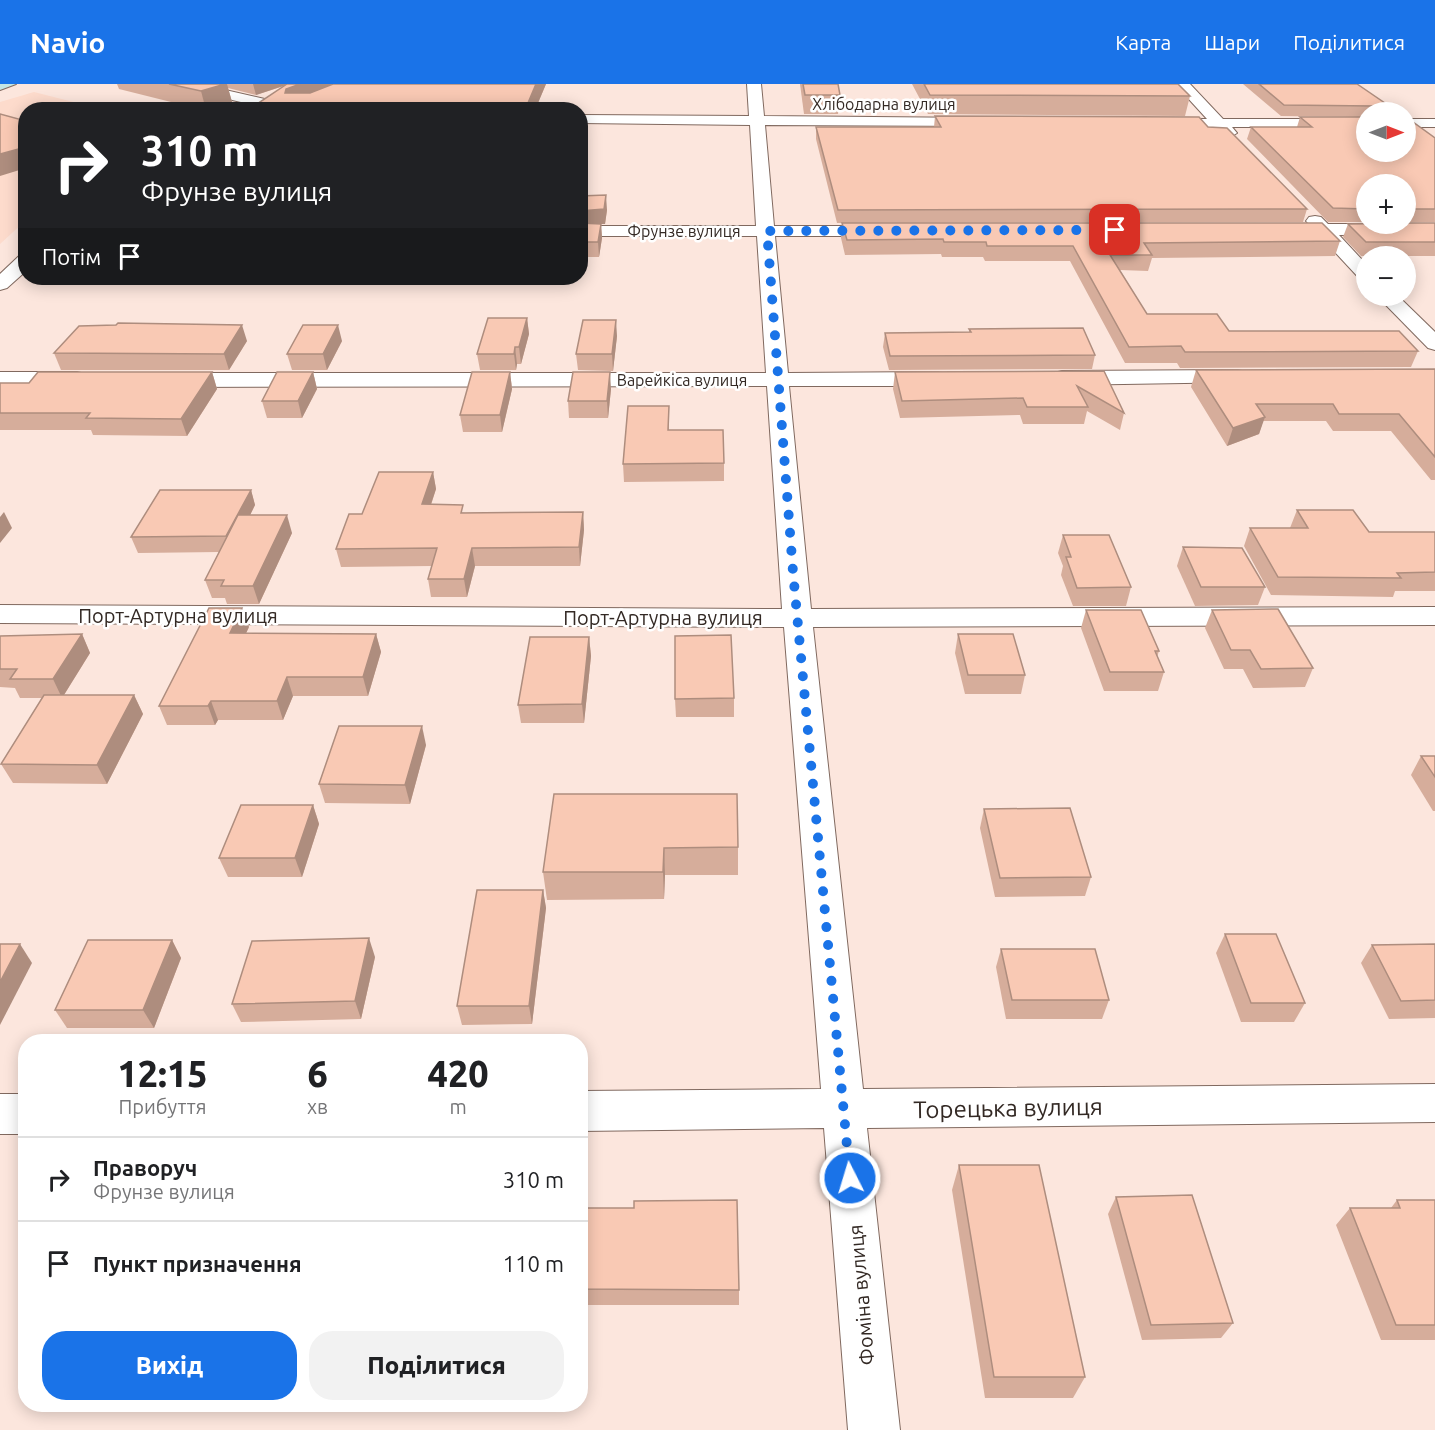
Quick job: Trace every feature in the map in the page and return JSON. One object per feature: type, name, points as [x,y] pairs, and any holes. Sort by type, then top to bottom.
[{"type":"street","points":[[0,87],[9,84]]},
{"type":"street","points":[[181,84],[256,102]]},
{"type":"street","name":"Фоміна вулиця","points":[[754,84],[759,121],[777,380],[798,618],[874,1430]]},
{"type":"street","points":[[1182,84],[1244,148]]},
{"type":"street","name":"Хлібодарна вулиця","points":[[588,119],[995,122]]},
{"type":"street","points":[[1149,123],[1356,123]]},
{"type":"street","points":[[1416,123],[1435,123]]},
{"type":"street","points":[[1299,205],[1356,264]]},
{"type":"street","points":[[1264,230],[1435,229]]},
{"type":"street","name":"Фрунзе вулиця","points":[[588,231],[909,231]]},
{"type":"street","points":[[0,284],[18,267]]},
{"type":"street","points":[[1398,306],[1435,345]]},
{"type":"street","points":[[1040,378],[1256,377]]},
{"type":"street","points":[[0,379],[96,380]]},
{"type":"street","name":"Варейкіса вулиця","points":[[156,380],[957,379]]},
{"type":"street","name":"Порт-Артурна вулиця","points":[[0,614],[798,618],[1435,616]]},
{"type":"street","name":"Торецька вулиця","points":[[588,1111],[1435,1103]]},
{"type":"street","points":[[0,1114],[18,1114]]},
{"type":"shaded area","points":[[34,92],[73,102],[18,102],[18,227],[0,244],[0,102]]},
{"type":"building","points":[[169,84],[225,84],[201,91]]},
{"type":"building","points":[[287,84],[300,84],[286,89],[285,93],[310,93],[333,84],[536,84],[528,102],[260,102]]},
{"type":"building","points":[[803,84],[838,84],[840,95],[805,95]]},
{"type":"building","points":[[924,84],[1178,84],[1190,96],[930,95]]},
{"type":"building","points":[[1259,84],[1357,84],[1383,102],[1356,102],[1356,106],[1284,105]]},
{"type":"building","points":[[0,114],[18,119],[18,149],[0,154]]},
{"type":"building","points":[[935,116],[1199,117],[1208,127],[1227,128],[1307,209],[838,210],[816,127],[941,127]]},
{"type":"building","points":[[1300,117],[1356,117],[1356,162],[1416,162],[1416,124],[1435,138],[1435,209],[1416,209],[1416,174],[1356,174],[1356,209],[1333,208],[1251,127],[1312,127]]},
{"type":"building","points":[[606,195],[604,209],[588,210],[588,196]]},
{"type":"building","points":[[588,223],[601,224],[598,242],[588,242]]},
{"type":"building","points":[[842,223],[1322,223],[1340,241],[1144,243],[1152,255],[1110,255],[1147,314],[1217,314],[1229,331],[1399,331],[1418,351],[1185,352],[1181,346],[1129,347],[1073,246],[987,246],[986,242],[944,242],[943,239],[847,240]]},
{"type":"building","points":[[1416,223],[1435,223],[1435,242],[1366,242],[1358,234],[1416,234]]},
{"type":"building","points":[[1348,224],[1356,224],[1356,232]]},
{"type":"building","points":[[488,318],[527,318],[519,347],[515,347],[514,354],[477,354]]},
{"type":"building","points":[[583,320],[616,320],[612,354],[576,354]]},
{"type":"building","points":[[118,323],[242,325],[224,354],[54,353],[79,326],[116,325]]},
{"type":"building","points":[[303,325],[338,325],[323,354],[287,354]]},
{"type":"building","points":[[1083,328],[1095,355],[890,356],[885,333],[971,332],[969,329]]},
{"type":"building","points":[[1435,369],[1435,457],[1399,414],[1339,414],[1333,404],[1256,404],[1265,417],[1233,428],[1196,370]]},
{"type":"building","points":[[1104,371],[1124,413],[1077,386],[1088,407],[1027,407],[1023,398],[902,401],[895,372]]},
{"type":"building","points":[[38,372],[212,372],[181,419],[86,418],[90,413],[0,413],[0,383],[29,383]]},
{"type":"building","points":[[277,372],[313,372],[298,401],[262,401]]},
{"type":"building","points":[[472,372],[510,372],[500,415],[460,415]]},
{"type":"building","points":[[573,372],[610,372],[607,401],[568,401]]},
{"type":"building","points":[[628,406],[669,406],[668,430],[723,430],[724,463],[623,464]]},
{"type":"building","points":[[379,472],[433,472],[422,504],[463,505],[461,513],[583,512],[579,547],[472,548],[464,579],[428,579],[437,548],[336,549],[349,514],[362,514]]},
{"type":"building","points":[[160,490],[251,490],[226,536],[131,537]]},
{"type":"building","points":[[1297,510],[1353,510],[1369,532],[1435,532],[1435,572],[1397,573],[1401,578],[1278,577],[1250,528],[1308,528]]},
{"type":"building","points":[[238,515],[287,515],[253,586],[221,586],[224,580],[205,580]]},
{"type":"building","points":[[1063,535],[1109,535],[1131,587],[1077,588],[1066,557],[1071,557]]},
{"type":"building","points":[[1183,547],[1242,548],[1265,587],[1201,587]]},
{"type":"building","points":[[209,608],[242,608],[230,633],[376,634],[363,677],[287,677],[277,701],[211,701],[208,706],[159,706]]},
{"type":"building","points":[[1278,609],[1313,668],[1261,669],[1250,650],[1231,650],[1212,610]]},
{"type":"building","points":[[1086,610],[1141,610],[1159,651],[1155,651],[1164,672],[1110,672]]},
{"type":"building","points":[[82,634],[53,679],[10,679],[17,669],[0,669],[0,636]]},
{"type":"building","points":[[958,634],[1013,634],[1025,675],[968,675]]},
{"type":"building","points":[[731,635],[734,698],[675,699],[675,636]]},
{"type":"building","points":[[530,637],[589,637],[582,704],[518,705]]},
{"type":"building","points":[[44,695],[134,695],[97,765],[1,764]]},
{"type":"building","points":[[339,726],[422,726],[405,785],[319,784]]},
{"type":"building","points":[[1421,756],[1435,756],[1435,777]]},
{"type":"building","points":[[554,794],[737,794],[738,847],[664,848],[663,872],[543,872]]},
{"type":"building","points":[[241,805],[313,805],[295,858],[219,858]]},
{"type":"building","points":[[1070,808],[1091,877],[1000,878],[984,809]]},
{"type":"building","points":[[477,890],[543,890],[529,1006],[457,1006]]},
{"type":"building","points":[[1225,934],[1276,934],[1305,1003],[1251,1003]]},
{"type":"building","points":[[369,938],[355,1001],[232,1004],[252,941]]},
{"type":"building","points":[[88,940],[172,940],[143,1010],[55,1010]]},
{"type":"building","points":[[0,944],[20,944],[0,982]]},
{"type":"building","points":[[1435,944],[1435,1000],[1401,1001],[1372,945]]},
{"type":"building","points":[[1001,949],[1095,949],[1109,1000],[1012,1000]]},
{"type":"building","points":[[959,1165],[1039,1165],[1085,1377],[994,1377]]},
{"type":"building","points":[[1192,1195],[1233,1323],[1151,1325],[1116,1197]]},
{"type":"building","points":[[737,1200],[739,1290],[588,1289],[588,1208],[634,1208],[634,1201]]},
{"type":"building","points":[[1397,1200],[1435,1200],[1435,1325],[1396,1325],[1350,1208],[1400,1208]]},
{"type":"route","points":[[850,1178],[793,572],[767,231],[1115,230]]}]
